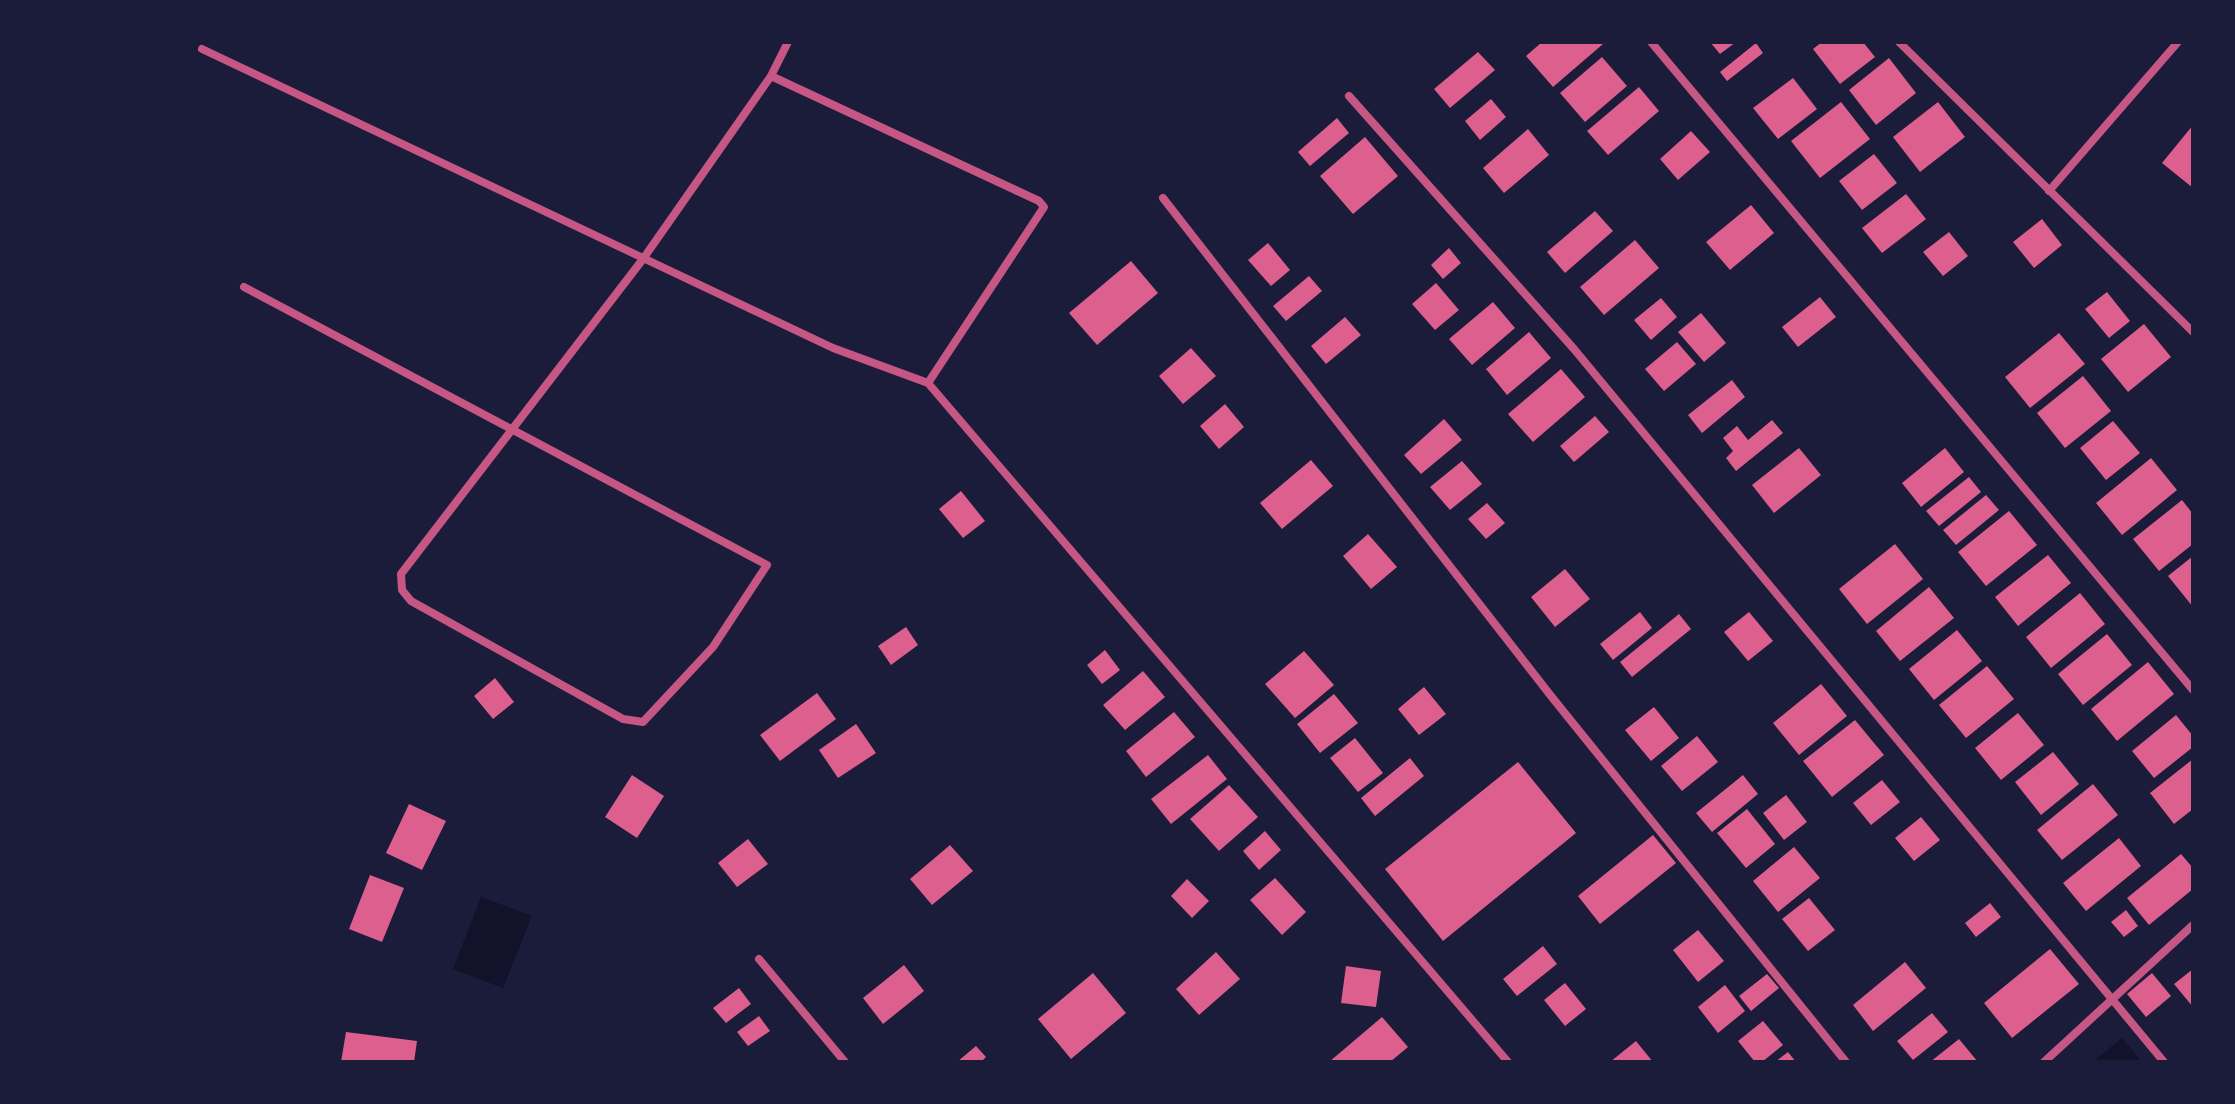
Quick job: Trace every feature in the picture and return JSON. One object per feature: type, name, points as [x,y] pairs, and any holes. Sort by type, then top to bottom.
[{"type":"street","points":[[244,287],[512,429],[767,565],[713,647],[643,722],[623,719],[411,601],[402,590],[401,574],[407,565],[512,429],[643,259],[771,76],[788,42]]},
{"type":"street","points":[[1651,42],[2193,690]]},
{"type":"street","points":[[1899,42],[2193,332]]},
{"type":"street","points":[[2049,191],[2178,42]]},
{"type":"street","points":[[202,49],[833,348],[928,383],[1508,1062]]},
{"type":"street","points":[[771,76],[1039,201],[1044,207],[928,383]]},
{"type":"street","points":[[1349,96],[1574,349],[2164,1062]]},
{"type":"street","points":[[1163,198],[1541,683],[1846,1062]]},
{"type":"street","points":[[2044,1062],[2193,925]]},
{"type":"street","points":[[759,959],[845,1062]]},
{"type":"shaded area","points":[[481,897],[532,916],[503,988],[453,969]]},
{"type":"shaded area","points":[[2122,1038],[2142,1062],[2092,1062]]},
{"type":"building","points":[[1542,42],[1603,44],[1553,87],[1526,56]]},
{"type":"building","points":[[1710,42],[1736,42],[1720,54]]},
{"type":"building","points":[[1822,42],[1863,42],[1875,57],[1840,84],[1813,49]]},
{"type":"building","points":[[1756,43],[1763,53],[1727,81],[1720,72]]},
{"type":"building","points":[[1478,52],[1495,70],[1450,108],[1434,89]]},
{"type":"building","points":[[1602,57],[1627,86],[1585,122],[1560,93]]},
{"type":"building","points":[[1889,58],[1916,93],[1876,125],[1849,90]]},
{"type":"building","points":[[1793,78],[1817,109],[1778,139],[1753,108]]},
{"type":"building","points":[[1639,87],[1659,111],[1608,155],[1587,131]]},
{"type":"building","points":[[1491,99],[1506,117],[1480,140],[1465,121]]},
{"type":"building","points":[[1841,102],[1870,139],[1820,178],[1791,141]]},
{"type":"building","points":[[1938,102],[1965,137],[1920,172],[1893,137]]},
{"type":"building","points":[[1337,118],[1349,133],[1310,166],[1298,152]]},
{"type":"building","points":[[2193,125],[2193,188],[2162,163]]},
{"type":"building","points":[[1528,129],[1549,155],[1504,193],[1483,168]]},
{"type":"building","points":[[1691,131],[1710,152],[1678,180],[1660,159]]},
{"type":"building","points":[[1365,137],[1398,176],[1353,214],[1320,176]]},
{"type":"building","points":[[1874,154],[1897,183],[1862,210],[1839,181]]},
{"type":"building","points":[[1906,194],[1926,219],[1882,253],[1862,228]]},
{"type":"building","points":[[1751,205],[1774,233],[1730,270],[1706,242]]},
{"type":"building","points":[[1595,211],[1613,231],[1565,273],[1547,252]]},
{"type":"building","points":[[2042,219],[2062,245],[2034,268],[2013,242]]},
{"type":"building","points":[[1949,232],[1968,256],[1943,276],[1923,252]]},
{"type":"building","points":[[1635,240],[1659,268],[1604,315],[1580,287]]},
{"type":"building","points":[[1268,243],[1290,270],[1271,286],[1248,260]]},
{"type":"building","points":[[1449,248],[1461,263],[1443,279],[1431,265]]},
{"type":"building","points":[[1131,261],[1158,293],[1097,345],[1069,313]]},
{"type":"building","points":[[1309,276],[1322,291],[1286,321],[1273,306]]},
{"type":"building","points":[[1436,283],[1459,310],[1435,330],[1412,304]]},
{"type":"building","points":[[2107,292],[2130,321],[2109,338],[2085,309]]},
{"type":"building","points":[[1820,297],[1836,317],[1798,347],[1782,327]]},
{"type":"building","points":[[1661,298],[1677,317],[1651,340],[1634,320]]},
{"type":"building","points":[[1493,302],[1515,328],[1472,365],[1449,339]]},
{"type":"building","points":[[1701,313],[1726,343],[1704,362],[1678,332]]},
{"type":"building","points":[[1345,317],[1361,335],[1326,364],[1311,346]]},
{"type":"building","points":[[2144,324],[2171,357],[2128,392],[2101,359]]},
{"type":"building","points":[[1529,332],[1551,358],[1507,395],[1486,369]]},
{"type":"building","points":[[2059,333],[2085,364],[2030,408],[2005,377]]},
{"type":"building","points":[[1677,342],[1696,364],[1664,391],[1645,369]]},
{"type":"building","points":[[1191,348],[1216,376],[1183,404],[1159,376]]},
{"type":"building","points":[[1561,369],[1585,397],[1533,442],[1508,414]]},
{"type":"building","points":[[2083,376],[2111,411],[2065,448],[2037,413]]},
{"type":"building","points":[[1732,380],[1745,397],[1702,433],[1688,415]]},
{"type":"building","points":[[1225,404],[1244,427],[1219,449],[1200,426]]},
{"type":"building","points":[[1595,416],[1609,432],[1574,462],[1560,446]]},
{"type":"building","points":[[1444,419],[1462,440],[1421,474],[1404,455]]},
{"type":"building","points":[[1772,420],[1783,433],[1736,471],[1726,458],[1733,451],[1723,438],[1737,426],[1748,440]]},
{"type":"building","points":[[2113,421],[2140,453],[2106,480],[2080,448]]},
{"type":"building","points":[[1799,448],[1821,475],[1774,513],[1752,485]]},
{"type":"building","points":[[1945,448],[1964,472],[1921,507],[1902,483]]},
{"type":"building","points":[[2151,458],[2177,490],[2122,535],[2096,503]]},
{"type":"building","points":[[1311,460],[1333,486],[1282,529],[1260,503]]},
{"type":"building","points":[[1462,461],[1482,484],[1450,510],[1430,487]]},
{"type":"building","points":[[1969,477],[1981,492],[1939,526],[1926,511]]},
{"type":"building","points":[[961,491],[985,521],[963,538],[939,509]]},
{"type":"building","points":[[1986,495],[1999,510],[1956,545],[1943,530]]},
{"type":"building","points":[[2182,500],[2193,514],[2193,544],[2159,571],[2133,539]]},
{"type":"building","points":[[1487,503],[1505,523],[1486,539],[1468,519]]},
{"type":"building","points":[[2009,511],[2037,545],[1986,586],[1958,552]]},
{"type":"building","points":[[1368,534],[1397,567],[1371,589],[1343,556]]},
{"type":"building","points":[[1895,544],[1923,579],[1867,624],[1839,589]]},
{"type":"building","points":[[2048,555],[2071,583],[2018,626],[1995,597]]},
{"type":"building","points":[[2193,556],[2193,607],[2168,576]]},
{"type":"building","points":[[1565,569],[1590,599],[1555,627],[1531,597]]},
{"type":"building","points":[[1929,587],[1954,618],[1900,661],[1876,631]]},
{"type":"building","points":[[2080,593],[2105,624],[2051,668],[2026,637]]},
{"type":"building","points":[[1640,612],[1652,628],[1613,660],[1600,644]]},
{"type":"building","points":[[1749,612],[1773,641],[1748,661],[1724,632]]},
{"type":"building","points":[[1679,614],[1691,629],[1632,677],[1620,662]]},
{"type":"building","points":[[906,627],[918,645],[891,665],[878,646]]},
{"type":"building","points":[[1957,630],[1982,661],[1934,700],[1909,669]]},
{"type":"building","points":[[2107,634],[2132,665],[2083,705],[2058,674]]},
{"type":"building","points":[[1105,650],[1120,670],[1102,684],[1087,665]]},
{"type":"building","points":[[1304,651],[1334,685],[1295,718],[1265,684]]},
{"type":"building","points":[[2148,662],[2174,694],[2117,741],[2091,709]]},
{"type":"building","points":[[1987,666],[2014,699],[1966,738],[1939,705]]},
{"type":"building","points":[[1143,671],[1165,697],[1125,730],[1103,705]]},
{"type":"building","points":[[495,678],[514,702],[493,719],[474,696]]},
{"type":"building","points":[[1821,684],[1847,716],[1799,755],[1773,723]]},
{"type":"building","points":[[1424,687],[1446,714],[1419,735],[1398,709]]},
{"type":"building","points":[[817,693],[836,719],[780,761],[760,735]]},
{"type":"building","points":[[1334,694],[1358,723],[1320,753],[1297,724]]},
{"type":"building","points":[[1654,707],[1679,738],[1651,761],[1625,730]]},
{"type":"building","points":[[1174,712],[1195,737],[1146,777],[1126,751]]},
{"type":"building","points":[[2018,713],[2044,745],[2001,780],[1975,748]]},
{"type":"building","points":[[2176,715],[2193,736],[2193,747],[2154,778],[2132,751]]},
{"type":"building","points":[[1855,720],[1884,755],[1832,797],[1803,761]]},
{"type":"building","points":[[856,724],[876,753],[838,778],[819,750]]},
{"type":"building","points":[[1697,736],[1718,762],[1682,791],[1661,766]]},
{"type":"building","points":[[1355,738],[1383,773],[1358,792],[1330,758]]},
{"type":"building","points":[[2053,752],[2079,784],[2041,815],[2015,782]]},
{"type":"building","points":[[1208,755],[1227,779],[1171,824],[1151,799]]},
{"type":"building","points":[[1410,758],[1424,776],[1375,816],[1361,798]]},
{"type":"building","points":[[2193,759],[2193,809],[2174,824],[2150,793]]},
{"type":"building","points":[[1518,762],[1576,833],[1443,941],[1385,869]]},
{"type":"building","points":[[632,775],[664,796],[637,838],[605,817]]},
{"type":"building","points":[[1743,775],[1758,794],[1712,832],[1696,813]]},
{"type":"building","points":[[1882,780],[1900,802],[1871,825],[1853,803]]},
{"type":"building","points":[[2093,784],[2118,815],[2062,860],[2037,830]]},
{"type":"building","points":[[1229,785],[1258,817],[1219,851],[1190,819]]},
{"type":"building","points":[[1786,795],[1807,822],[1784,840],[1763,813]]},
{"type":"building","points":[[409,804],[446,821],[422,870],[386,853]]},
{"type":"building","points":[[1747,809],[1775,844],[1746,868],[1717,833]]},
{"type":"building","points":[[1921,817],[1940,840],[1914,861],[1895,838]]},
{"type":"building","points":[[1265,831],[1281,850],[1259,870],[1243,851]]},
{"type":"building","points":[[1653,835],[1676,863],[1600,924],[1578,896]]},
{"type":"building","points":[[2119,838],[2141,866],[2086,911],[2063,883]]},
{"type":"building","points":[[748,839],[768,864],[737,887],[718,863]]},
{"type":"building","points":[[950,845],[973,871],[932,905],[910,879]]},
{"type":"building","points":[[1794,847],[1820,878],[1778,912],[1753,881]]},
{"type":"building","points":[[2181,854],[2193,868],[2193,889],[2149,925],[2127,898]]},
{"type":"building","points":[[370,875],[404,888],[382,942],[349,929]]},
{"type":"building","points":[[1275,878],[1306,912],[1282,935],[1250,900]]},
{"type":"building","points":[[1187,879],[1209,901],[1192,918],[1171,896]]},
{"type":"building","points":[[1809,898],[1835,930],[1808,951],[1782,919]]},
{"type":"building","points":[[1990,903],[2001,917],[1976,937],[1965,923]]},
{"type":"building","points":[[2126,910],[2138,926],[2124,937],[2111,922]]},
{"type":"building","points":[[1698,930],[1724,961],[1698,982],[1673,950]]},
{"type":"building","points":[[1543,946],[1557,964],[1517,996],[1503,979]]},
{"type":"building","points":[[2050,949],[2079,984],[2012,1038],[1984,1003]]},
{"type":"building","points":[[1216,952],[1240,979],[1199,1015],[1176,989]]},
{"type":"building","points":[[1905,962],[1926,988],[1873,1031],[1853,1005]]},
{"type":"building","points":[[904,965],[924,991],[883,1024],[863,998]]},
{"type":"building","points":[[1346,966],[1381,971],[1376,1007],[1341,1003]]},
{"type":"building","points":[[2193,969],[2193,1007],[2174,984]]},
{"type":"building","points":[[1093,973],[1126,1013],[1071,1059],[1038,1019]]},
{"type":"building","points":[[2152,973],[2171,996],[2146,1017],[2127,994]]},
{"type":"building","points":[[1767,974],[1779,988],[1751,1011],[1739,996]]},
{"type":"building","points":[[1565,983],[1586,1009],[1565,1026],[1544,1000]]},
{"type":"building","points":[[1725,985],[1745,1011],[1718,1033],[1698,1007]]},
{"type":"building","points":[[739,988],[751,1004],[726,1023],[713,1008]]},
{"type":"building","points":[[1932,1013],[1948,1032],[1913,1060],[1897,1041]]},
{"type":"building","points":[[759,1016],[770,1031],[748,1046],[737,1032]]},
{"type":"building","points":[[1382,1017],[1408,1047],[1390,1062],[1329,1062]]},
{"type":"building","points":[[1763,1021],[1783,1045],[1762,1062],[1755,1062],[1738,1041]]},
{"type":"building","points":[[346,1032],[417,1041],[414,1062],[341,1062]]},
{"type":"building","points":[[1959,1039],[1978,1062],[1930,1062]]},
{"type":"building","points":[[1636,1041],[1653,1062],[1610,1062]]},
{"type":"building","points":[[976,1046],[986,1057],[981,1062],[957,1062]]},
{"type":"building","points":[[1788,1052],[1796,1062],[1775,1062]]}]
